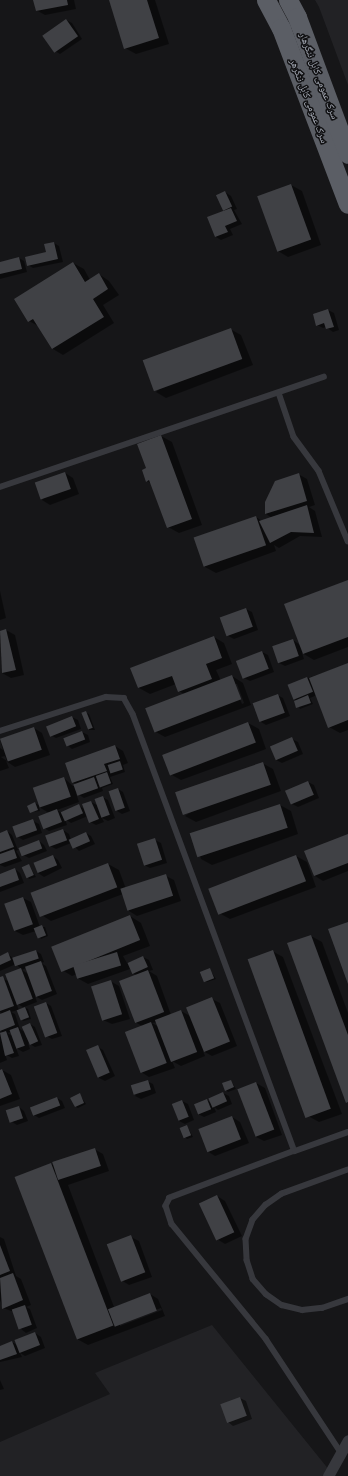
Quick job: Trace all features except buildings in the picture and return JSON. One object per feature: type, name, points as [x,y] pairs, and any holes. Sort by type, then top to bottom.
[{"type":"highway","name":"سرک عمومی کابل ننگرهر","points":[[266,0],[281,28],[348,204]]},
{"type":"highway","name":"سرک عمومی کابل ننگرهار","points":[[288,0],[297,17],[348,154]]},
{"type":"street","points":[[328,1476],[340,1451],[348,1440]]},
{"type":"lane","points":[[1,485],[324,377]]},
{"type":"lane","points":[[279,393],[294,437],[319,471],[348,542]]},
{"type":"lane","points":[[0,731],[106,697],[124,698],[133,714],[295,1151]]},
{"type":"lane","points":[[340,1451],[266,1339],[172,1224],[166,1206],[170,1198],[348,1132]]},
{"type":"lane","points":[[348,1170],[282,1194],[266,1205],[251,1227],[246,1239],[246,1260],[253,1279],[266,1294],[282,1305],[302,1310],[315,1309],[348,1298]]},
{"type":"shaded area","points":[[315,0],[348,0],[348,85],[319,7]]},
{"type":"shaded area","points":[[212,1325],[334,1476],[0,1476],[0,1442],[110,1394],[95,1373]]}]
